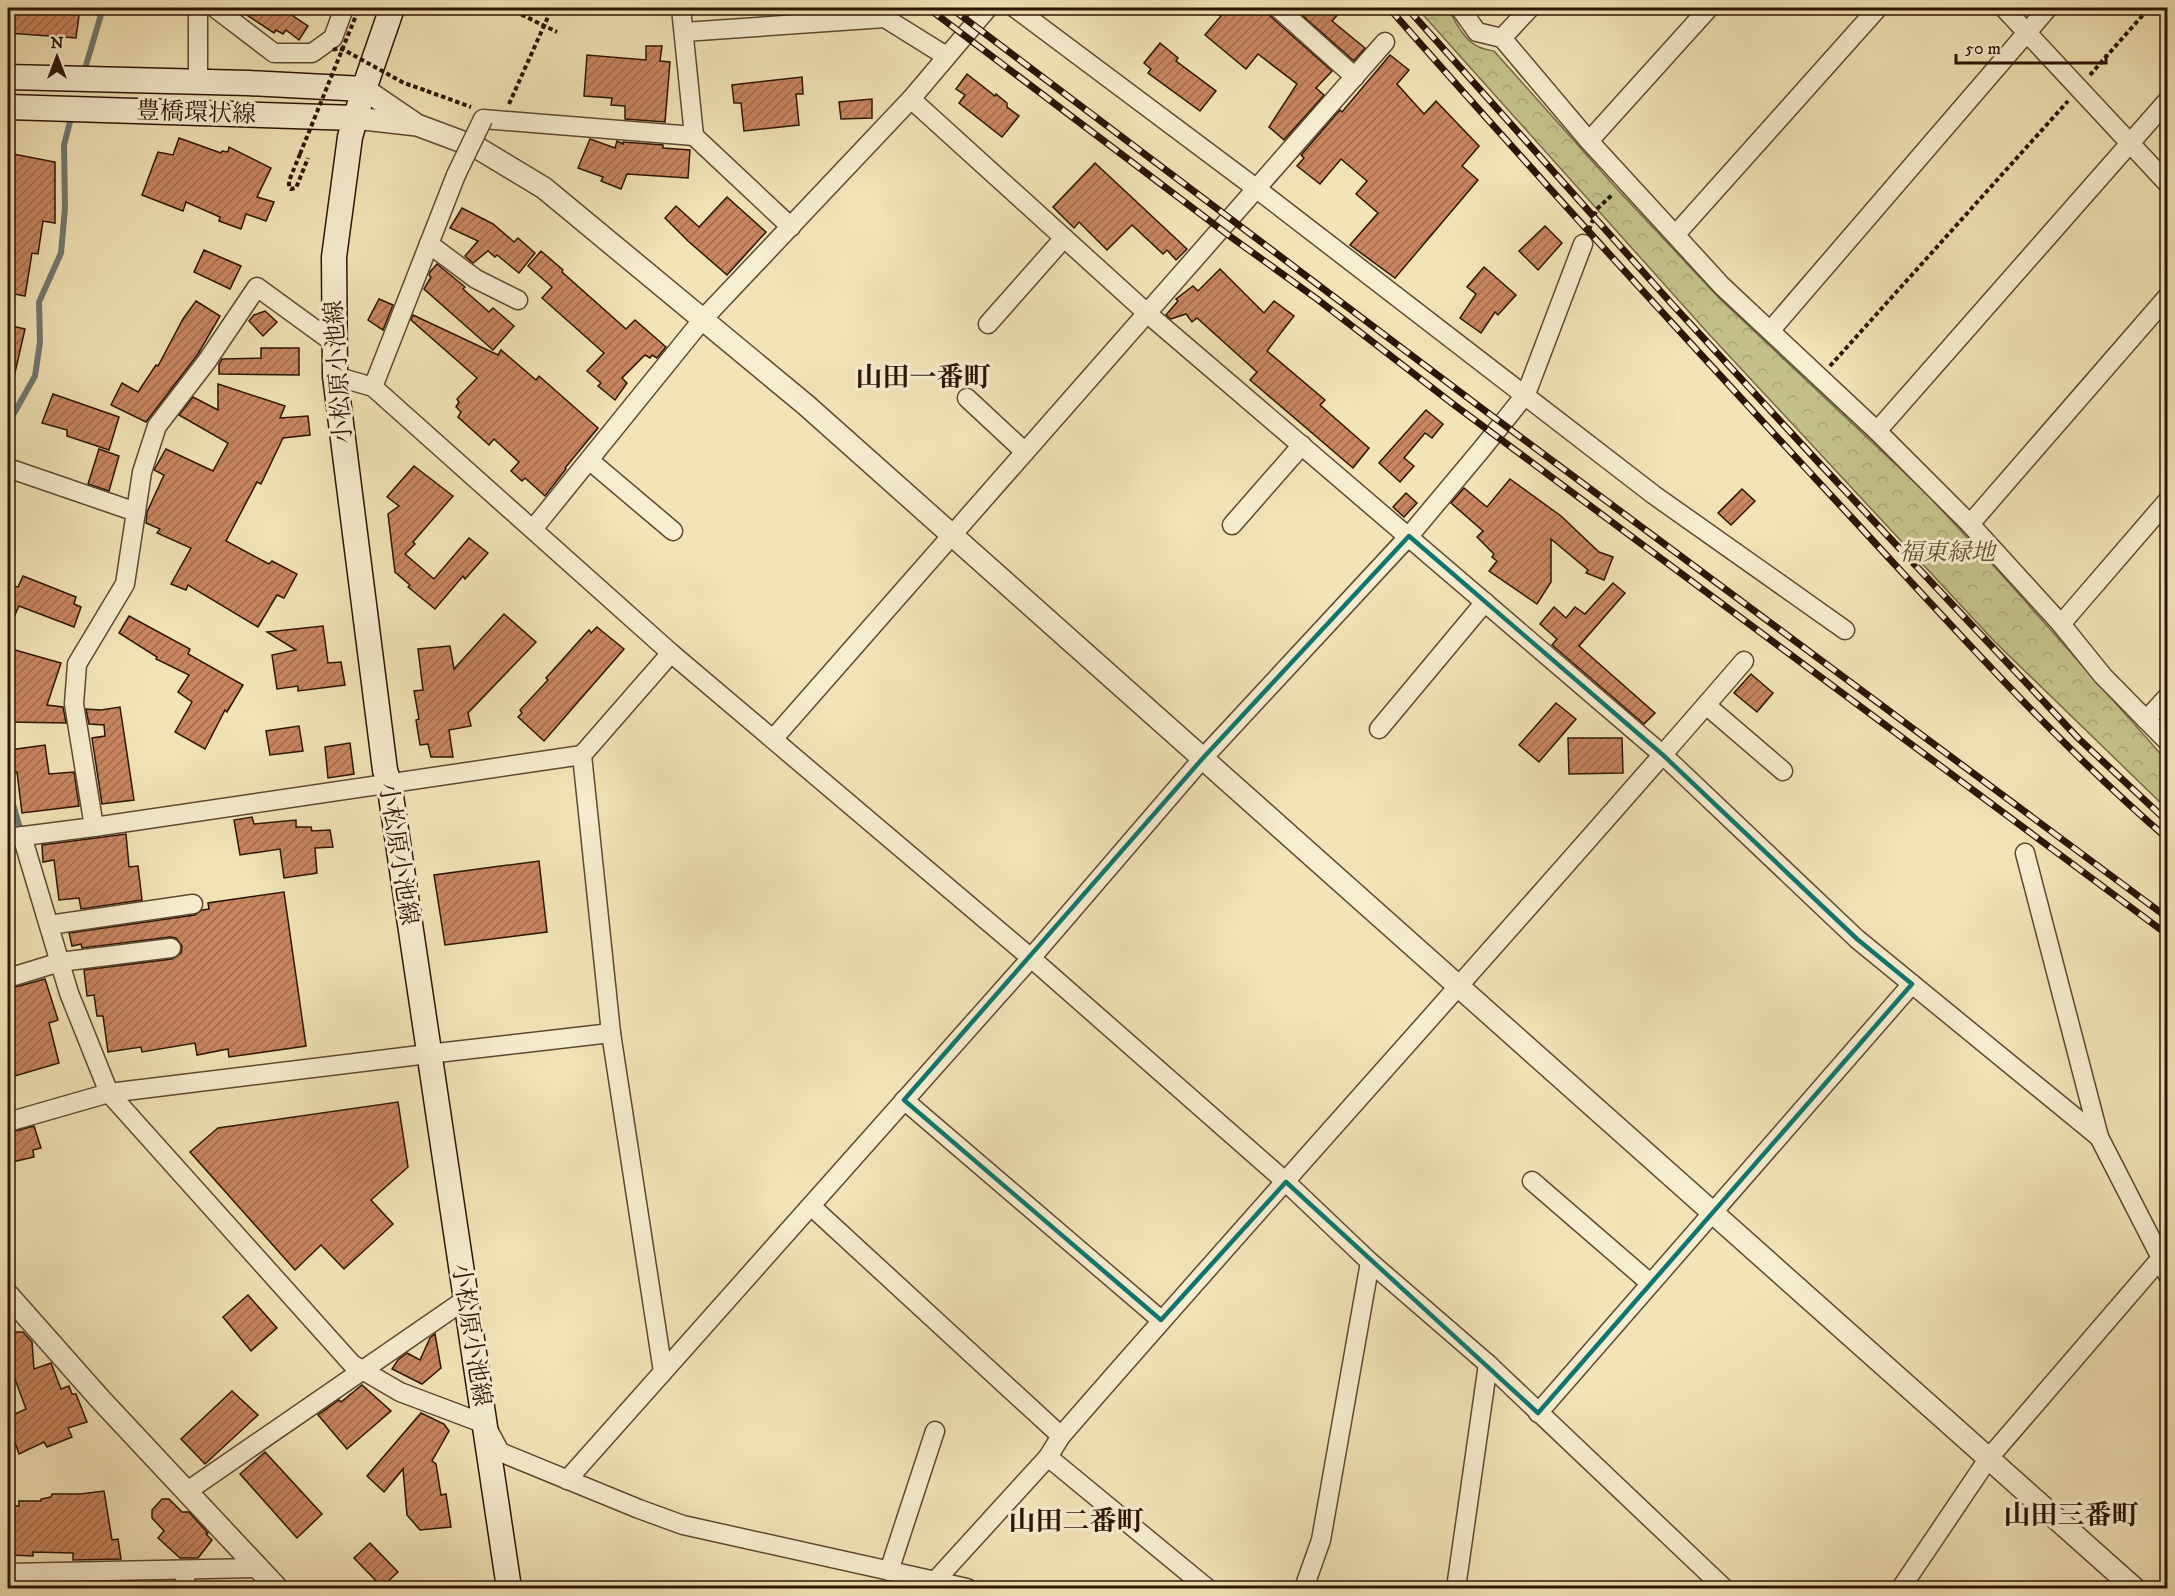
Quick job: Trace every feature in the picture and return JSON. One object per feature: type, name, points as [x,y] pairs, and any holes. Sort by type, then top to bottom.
[{"type":"main road","points":[[355,117],[392,8]]},
{"type":"main road","name":"豊橋環状線","points":[[8,76],[364,89]]},
{"type":"main road","name":"豊橋環状線","points":[[8,107],[355,117]]},
{"type":"main road","name":"小松原小池線","points":[[355,117],[340,197],[334,257],[335,376],[385,770],[389,783],[509,1588]]},
{"type":"street","points":[[198,8],[198,82]]},
{"type":"street","points":[[215,8],[274,53],[312,53],[333,38],[344,8]]},
{"type":"street","points":[[681,8],[694,136]]},
{"type":"street","points":[[533,530],[703,319],[911,99],[988,8]]},
{"type":"street","points":[[1015,8],[1526,394],[1654,495],[1845,630]]},
{"type":"street","points":[[1278,8],[1355,77]]},
{"type":"street","points":[[1460,8],[1477,32],[1502,38],[1589,141],[1722,286],[1877,431],[1970,524],[2061,624],[2103,676],[2168,742]]},
{"type":"street","points":[[1502,38],[1530,8]]},
{"type":"street","points":[[1589,141],[1709,8]]},
{"type":"street","points":[[1676,234],[1878,8]]},
{"type":"street","points":[[2004,8],[2128,144],[2168,184]]},
{"type":"street","points":[[1770,331],[2048,8]]},
{"type":"street","points":[[684,32],[885,18],[946,56]]},
{"type":"street","points":[[773,739],[1385,42]]},
{"type":"street","points":[[364,89],[417,125]]},
{"type":"street","points":[[911,99],[1148,314],[1663,755],[1857,939],[2099,1137]]},
{"type":"street","points":[[1877,431],[2168,100]]},
{"type":"street","points":[[355,117],[417,125],[476,147],[544,188],[703,319],[807,405],[2134,1588]]},
{"type":"street","points":[[374,387],[456,175],[483,119],[694,136],[791,226]]},
{"type":"street","points":[[988,324],[1064,238]]},
{"type":"street","points":[[429,244],[476,279],[518,300]]},
{"type":"street","points":[[567,1480],[1031,958],[1203,758],[1409,536],[1526,394],[1583,244]]},
{"type":"street","points":[[94,827],[74,704],[77,664],[125,584],[142,472],[157,426],[207,361],[257,287],[334,343]]},
{"type":"street","points":[[1970,524],[2168,296]]},
{"type":"street","points":[[335,376],[374,387],[671,653],[1031,958],[1287,1182],[1370,1262],[1488,1364],[1724,1588]]},
{"type":"street","points":[[967,398],[1025,452]]},
{"type":"street","points":[[1232,525],[1302,445]]},
{"type":"street","points":[[589,460],[673,531]]},
{"type":"street","points":[[8,468],[135,513]]},
{"type":"street","points":[[2061,624],[2168,500]]},
{"type":"street","points":[[1379,729],[1485,602]]},
{"type":"street","points":[[671,653],[582,755],[15,837],[49,925],[69,993],[109,1093],[352,1364],[400,1392],[485,1424],[501,1452],[683,1525],[889,1571],[934,1585],[967,1588]]},
{"type":"street","points":[[934,1585],[1048,1457],[1061,1436],[1161,1320],[1287,1182],[1744,661]]},
{"type":"street","points":[[2146,720],[2168,696]]},
{"type":"street","points":[[1706,705],[1783,771]]},
{"type":"street","points":[[582,755],[611,1034],[663,1372]]},
{"type":"street","points":[[2025,853],[2099,1137],[2164,1255],[2168,1276]]},
{"type":"street","points":[[49,925],[193,904]]},
{"type":"street","points":[[8,978],[60,962],[171,948]]},
{"type":"street","points":[[1538,1413],[1912,984]]},
{"type":"street","points":[[8,1122],[109,1093],[611,1034]]},
{"type":"street","points":[[904,1100],[1161,1320]]},
{"type":"street","points":[[1532,1181],[1650,1283]]},
{"type":"street","points":[[811,1206],[1061,1436]]},
{"type":"street","points":[[1901,1588],[1989,1459],[2164,1255]]},
{"type":"street","points":[[1304,1588],[1321,1540],[1370,1262]]},
{"type":"street","points":[[8,1295],[101,1401],[277,1588]]},
{"type":"street","points":[[186,1492],[466,1299]]},
{"type":"street","points":[[1456,1588],[1488,1364]]},
{"type":"street","points":[[889,1571],[935,1431]]},
{"type":"street","points":[[1048,1457],[1207,1588]]},
{"type":"street","points":[[8,1573],[185,1579],[258,1568]]},
{"type":"path","points":[[308,158],[296,188],[289,188],[359,8]]},
{"type":"path","points":[[508,8],[557,32]]},
{"type":"path","points":[[502,121],[552,8]]},
{"type":"path","points":[[1820,378],[2149,8]]},
{"type":"path","points":[[333,50],[338,48],[344,50],[404,83],[477,109],[483,119]]},
{"type":"highlighted area","points":[[1409,536],[1663,755],[1857,939],[1912,984],[1538,1413],[1286,1182],[1161,1320],[904,1100],[1203,758]]},
{"type":"green space","name":"福東緑地","points":[[1417,8],[1448,8],[1460,30],[1469,40],[1481,48],[1494,51],[1617,189],[1720,299],[1925,492],[2167,761],[2167,809],[1994,641],[1707,332]]},
{"type":"building","points":[[8,8],[80,8],[76,38],[8,33]]},
{"type":"building","points":[[236,8],[281,8],[308,26],[299,40],[286,30],[283,34],[276,30],[274,33]]},
{"type":"building","points":[[1210,8],[1267,8],[1270,16],[1332,71],[1316,88],[1324,95],[1284,140],[1269,127],[1297,84],[1258,54],[1246,69],[1205,35],[1221,16]]},
{"type":"building","points":[[1294,8],[1344,8],[1332,21],[1365,48],[1354,61]]},
{"type":"building","points":[[1160,43],[1178,58],[1176,61],[1216,91],[1200,111],[1148,73],[1151,69],[1144,63]]},
{"type":"building","points":[[646,46],[662,46],[660,61],[670,62],[665,122],[625,119],[625,106],[611,105],[612,98],[584,96],[587,55],[646,60]]},
{"type":"building","points":[[1390,55],[1409,70],[1397,84],[1424,114],[1436,101],[1479,146],[1462,166],[1478,180],[1395,278],[1350,245],[1378,213],[1356,194],[1367,181],[1341,159],[1320,184],[1297,166],[1304,158],[1301,155],[1340,110],[1342,112]]},
{"type":"building","points":[[967,74],[995,96],[996,94],[1019,116],[1002,137],[959,103],[965,95],[956,89]]},
{"type":"building","points":[[802,77],[803,94],[796,94],[799,125],[744,131],[741,103],[734,103],[732,85]]},
{"type":"building","points":[[872,99],[872,118],[841,119],[839,102]]},
{"type":"building","points":[[179,138],[221,153],[222,151],[228,152],[229,147],[271,168],[257,197],[274,202],[266,221],[246,214],[241,229],[219,221],[220,217],[186,202],[183,211],[142,195],[158,152],[173,155]]},
{"type":"building","points":[[590,139],[615,148],[617,141],[623,144],[623,142],[663,145],[663,148],[690,150],[688,178],[627,174],[621,189],[601,181],[603,177],[578,168]]},
{"type":"building","points":[[8,153],[55,162],[55,223],[43,221],[38,254],[32,253],[25,296],[9,293],[15,250],[9,249],[15,216],[8,215]]},
{"type":"building","points":[[1095,163],[1187,249],[1176,260],[1167,250],[1163,254],[1132,225],[1107,250],[1079,222],[1074,228],[1053,207]]},
{"type":"building","points":[[727,197],[766,232],[727,275],[665,218],[676,206],[699,227]]},
{"type":"building","points":[[462,208],[493,224],[514,242],[518,238],[535,253],[519,273],[497,255],[495,257],[488,251],[473,263],[465,256],[478,241],[450,228]]},
{"type":"building","points":[[1545,226],[1562,243],[1538,270],[1519,251]]},
{"type":"building","points":[[204,250],[241,266],[230,289],[194,272]]},
{"type":"building","points":[[541,251],[626,329],[635,320],[666,347],[657,358],[645,355],[622,378],[627,383],[615,400],[598,386],[601,383],[587,371],[604,353],[542,298],[552,287],[528,266]]},
{"type":"building","points":[[437,264],[465,287],[463,289],[489,312],[493,308],[514,326],[493,350],[424,289],[431,277],[430,272]]},
{"type":"building","points":[[1484,267],[1516,295],[1498,315],[1495,312],[1481,333],[1460,318],[1476,294],[1467,287]]},
{"type":"building","points":[[1220,269],[1264,313],[1274,301],[1294,316],[1267,351],[1325,400],[1320,405],[1369,448],[1353,468],[1250,380],[1257,372],[1197,318],[1192,322],[1186,314],[1171,319],[1166,315],[1178,301],[1176,299],[1193,286],[1198,291]]},
{"type":"building","points":[[379,299],[393,305],[383,330],[368,320]]},
{"type":"building","points":[[196,301],[220,316],[198,354],[146,422],[111,405],[122,383],[138,392],[156,365],[158,366],[183,319]]},
{"type":"building","points":[[265,311],[277,322],[263,336],[249,321],[254,315]]},
{"type":"building","points":[[413,315],[498,355],[501,350],[536,380],[539,376],[598,428],[545,496],[525,478],[522,481],[511,471],[519,462],[494,439],[489,445],[458,417],[461,412],[456,407],[459,402],[457,399],[477,378],[411,320]]},
{"type":"building","points":[[8,325],[25,329],[14,377],[8,376]]},
{"type":"building","points":[[261,348],[299,348],[299,375],[219,374],[219,364],[222,359],[261,358]]},
{"type":"building","points":[[218,384],[285,406],[280,418],[308,416],[310,435],[283,438],[261,484],[257,482],[226,541],[269,564],[272,561],[297,574],[284,598],[277,595],[258,627],[188,585],[186,590],[171,584],[191,548],[157,533],[160,529],[146,523],[147,512],[164,475],[154,470],[166,449],[213,471],[228,443],[179,415],[193,397],[218,410]]},
{"type":"building","points":[[53,394],[119,417],[109,450],[67,436],[67,430],[42,423]]},
{"type":"building","points":[[1426,410],[1443,424],[1432,438],[1425,433],[1404,458],[1414,466],[1400,482],[1379,463]]},
{"type":"building","points":[[99,449],[119,456],[109,491],[88,484]]},
{"type":"building","points":[[414,466],[453,496],[405,554],[434,579],[469,538],[488,553],[465,579],[463,576],[435,609],[408,587],[410,585],[395,572],[388,514],[399,506],[387,497]]},
{"type":"building","points":[[1510,479],[1561,516],[1599,552],[1613,557],[1604,580],[1586,573],[1588,570],[1551,539],[1551,582],[1537,604],[1489,571],[1497,561],[1492,557],[1494,554],[1477,537],[1483,531],[1451,503],[1464,488],[1487,507]]},
{"type":"building","points":[[1742,489],[1755,501],[1731,525],[1718,513]]},
{"type":"building","points":[[1406,493],[1417,503],[1404,517],[1393,507]]},
{"type":"building","points":[[23,576],[76,597],[74,604],[81,607],[74,627],[19,606],[8,630],[8,585],[18,587]]},
{"type":"building","points":[[1613,583],[1625,593],[1579,646],[1655,713],[1644,724],[1552,645],[1557,639],[1540,624],[1554,607],[1566,618],[1575,607],[1585,614]]},
{"type":"building","points":[[504,614],[536,642],[468,713],[471,726],[449,730],[453,757],[431,757],[428,744],[420,745],[416,720],[419,719],[414,691],[423,690],[418,649],[450,646],[454,669]]},
{"type":"building","points":[[129,616],[190,649],[188,654],[243,685],[227,712],[225,710],[205,749],[175,732],[192,702],[178,692],[189,675],[156,659],[157,657],[119,633]]},
{"type":"building","points":[[323,626],[328,663],[341,662],[345,685],[298,691],[298,686],[277,689],[272,655],[296,650],[267,632]]},
{"type":"building","points":[[597,627],[624,649],[544,741],[518,717],[522,713],[520,710],[589,630],[591,633]]},
{"type":"building","points":[[8,648],[61,663],[47,705],[63,707],[66,723],[8,722],[11,672],[8,672]]},
{"type":"building","points":[[1751,674],[1773,693],[1757,712],[1734,693]]},
{"type":"building","points":[[1556,703],[1576,719],[1539,762],[1519,745]]},
{"type":"building","points":[[120,707],[134,800],[102,804],[92,738],[105,736],[104,725],[89,724],[86,709],[101,710]]},
{"type":"building","points":[[299,726],[303,751],[270,755],[266,731]]},
{"type":"building","points":[[1568,738],[1622,738],[1623,773],[1569,774]]},
{"type":"building","points":[[350,743],[354,774],[328,778],[325,747]]},
{"type":"building","points":[[45,745],[49,774],[74,772],[79,806],[22,813],[17,772],[14,773],[10,750]]},
{"type":"building","points":[[252,817],[254,824],[296,820],[296,827],[311,827],[312,831],[330,830],[333,847],[315,848],[317,873],[284,878],[280,849],[240,855],[234,820]]},
{"type":"building","points":[[126,834],[129,867],[138,866],[142,900],[81,909],[79,898],[59,900],[54,860],[43,862],[42,845]]},
{"type":"building","points":[[539,861],[547,932],[445,945],[434,875]]},
{"type":"building","points":[[284,892],[306,1046],[229,1057],[228,1049],[197,1055],[195,1043],[142,1052],[141,1047],[108,1052],[103,1016],[97,1016],[94,995],[87,996],[84,970],[172,959],[181,953],[182,946],[176,938],[170,937],[82,948],[81,944],[72,946],[69,933],[195,915],[202,910],[209,909],[208,903]]},
{"type":"building","points":[[45,979],[58,1020],[49,1023],[59,1063],[8,1078],[8,989]]},
{"type":"building","points":[[398,1102],[408,1167],[371,1200],[393,1224],[344,1269],[321,1245],[295,1270],[190,1152],[218,1128]]},
{"type":"building","points":[[34,1126],[41,1148],[33,1150],[34,1157],[8,1163],[8,1133]]},
{"type":"building","points":[[248,1295],[277,1328],[251,1351],[223,1317]]},
{"type":"building","points":[[8,1332],[23,1332],[32,1342],[34,1369],[51,1363],[61,1389],[69,1386],[72,1394],[76,1394],[87,1422],[68,1428],[72,1437],[47,1447],[44,1442],[19,1454],[8,1417],[26,1409],[12,1371],[8,1373]]},
{"type":"building","points":[[435,1334],[441,1368],[422,1384],[392,1369],[407,1353],[420,1360],[430,1338]]},
{"type":"building","points":[[362,1385],[391,1411],[347,1449],[318,1415],[339,1400],[341,1402]]},
{"type":"building","points":[[232,1391],[258,1415],[205,1464],[181,1439]]},
{"type":"building","points":[[421,1413],[444,1424],[449,1431],[432,1461],[436,1464],[441,1495],[446,1494],[451,1527],[420,1530],[407,1515],[403,1469],[384,1492],[367,1476]]},
{"type":"building","points":[[265,1452],[322,1514],[297,1538],[240,1474]]},
{"type":"building","points":[[104,1491],[112,1540],[118,1539],[121,1559],[73,1560],[73,1553],[33,1552],[33,1556],[11,1555],[9,1506],[19,1506],[19,1501],[41,1501],[41,1499],[51,1497],[52,1494]]},
{"type":"building","points":[[162,1499],[169,1499],[182,1512],[189,1512],[208,1533],[206,1534],[212,1540],[198,1558],[180,1558],[158,1538],[164,1531],[152,1518],[152,1510]]},
{"type":"building","points":[[370,1543],[398,1572],[382,1587],[354,1558]]},
{"type":"waterway","points":[[84,72],[103,8]]},
{"type":"waterway","points":[[8,424],[35,376],[40,342],[39,302],[61,253],[65,208],[64,145],[72,114]]},
{"type":"waterway","points":[[8,787],[22,835]]},
{"type":"railway","points":[[928,8],[1231,237],[1317,299],[1453,404],[2168,935]]},
{"type":"railway","points":[[951,8],[1480,407],[2168,918]]},
{"type":"railway","points":[[1389,8],[1618,264],[1966,641],[2044,723],[2168,839]]},
{"type":"railway","points":[[1407,8],[1671,303],[1820,464],[2079,739],[2168,822]]},
{"type":"district","name":"山田一番町","points":[[923,378]]},
{"type":"district","name":"山田三番町","points":[[2071,1516]]},
{"type":"district","name":"山田二番町","points":[[1076,1522]]}]
